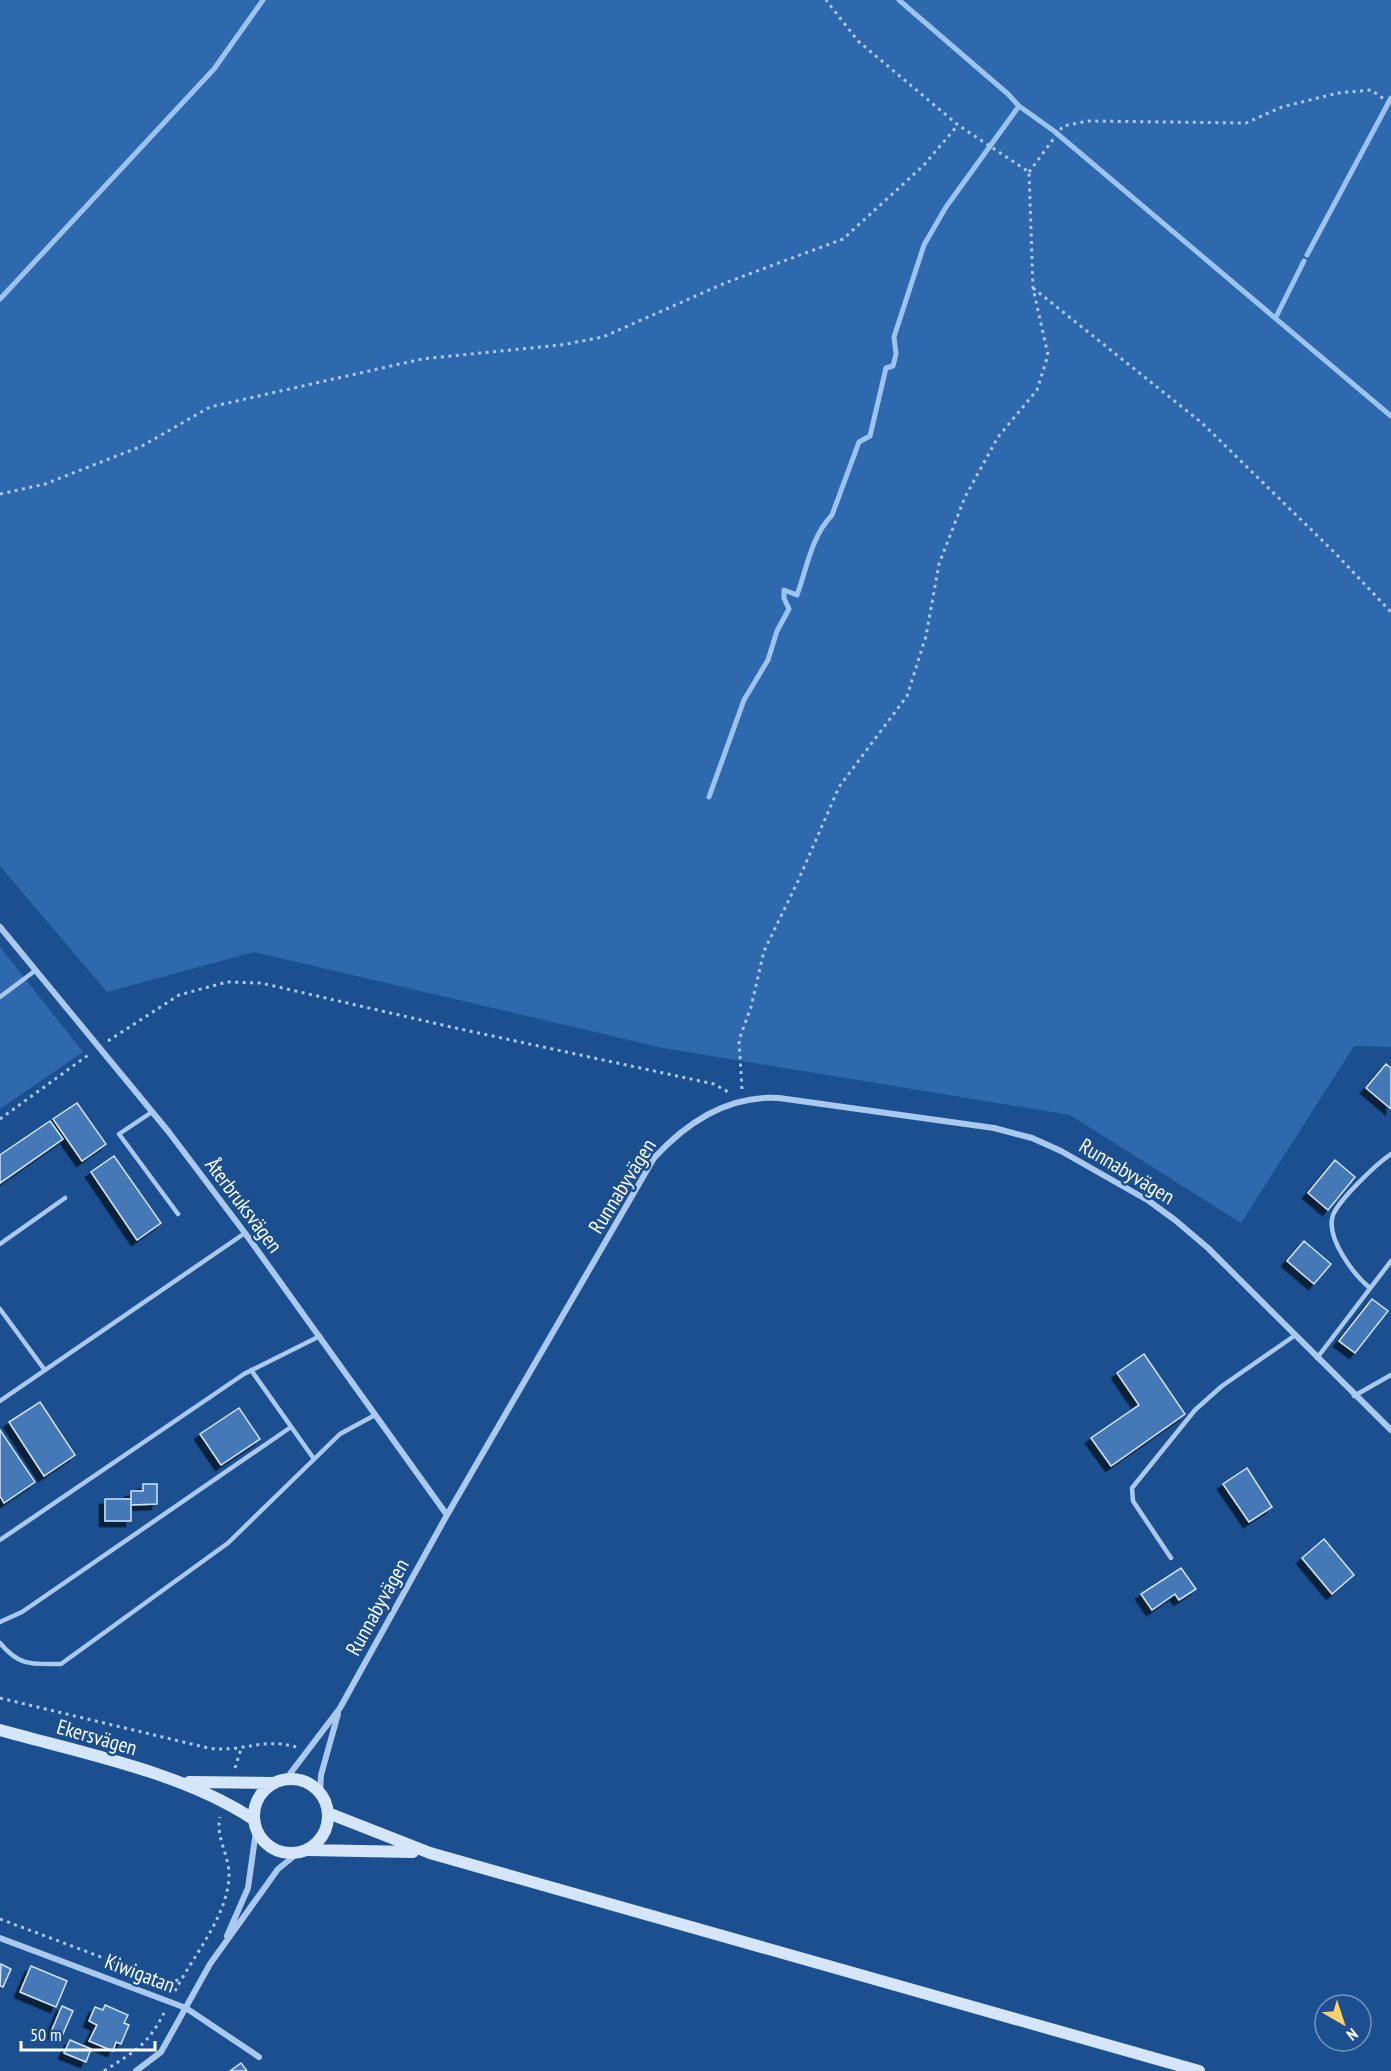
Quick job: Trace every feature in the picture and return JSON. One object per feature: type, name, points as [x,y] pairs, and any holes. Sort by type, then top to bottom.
[{"type":"main road","name":"Ekersvägen","points":[[0,1730],[183,1782],[225,1802],[255,1825]]},
{"type":"main road","points":[[302,1852],[316,1844],[323,1834],[328,1813],[320,1793],[305,1782],[280,1781],[258,1798],[255,1825],[271,1848],[284,1853],[430,1853]]},
{"type":"main road","name":"Ekersvägen","points":[[183,1782],[280,1781]]},
{"type":"main road","points":[[328,1813],[430,1853],[1199,2071]]},
{"type":"street","name":"Återbruksvägen","points":[[1,931],[36,970],[152,1112],[245,1233],[447,1515]]},
{"type":"street","name":"Runnabyvägen","points":[[280,1781],[309,1751],[340,1708],[447,1515],[654,1158],[675,1136],[695,1121],[743,1100],[757,1097],[779,1098],[952,1121],[1032,1138],[1097,1171],[1175,1220],[1208,1248],[1354,1396],[1391,1430]]},
{"type":"street","name":"Runnabyvägen","points":[[320,1793],[321,1775],[340,1708]]},
{"type":"street","points":[[222,1948],[248,1888],[255,1825]]},
{"type":"street","points":[[136,2071],[161,2052],[222,1948],[278,1869],[302,1852]]},
{"type":"street","name":"Kiwigatan","points":[[0,1938],[186,2008],[259,2057]]},
{"type":"lane","points":[[0,997],[36,970]]},
{"type":"lane","points":[[152,1112],[119,1134],[178,1214]]},
{"type":"lane","points":[[1370,1288],[1351,1270],[1339,1247],[1333,1233],[1333,1215],[1364,1177],[1391,1154]]},
{"type":"lane","points":[[0,1244],[65,1198]]},
{"type":"lane","points":[[0,1401],[245,1233]]},
{"type":"lane","points":[[1317,1358],[1391,1261]]},
{"type":"lane","points":[[0,1310],[44,1369]]},
{"type":"lane","points":[[0,1540],[252,1370],[320,1336]]},
{"type":"lane","points":[[1171,1558],[1133,1501],[1132,1488],[1195,1410],[1234,1377],[1294,1336]]},
{"type":"lane","points":[[252,1370],[314,1459]]},
{"type":"lane","points":[[1354,1396],[1391,1375]]},
{"type":"lane","points":[[0,1643],[14,1659],[29,1665],[61,1664],[228,1543],[340,1434],[375,1415]]},
{"type":"lane","points":[[0,1622],[22,1612],[291,1426]]},
{"type":"path","points":[[826,0],[858,41],[958,125],[1029,172]]},
{"type":"path","points":[[743,1100],[739,1040],[751,1007],[764,951],[798,881],[839,787],[908,696],[926,636],[939,564],[965,497],[998,437],[1036,390],[1048,355],[1034,288],[1029,172],[1063,126],[1088,121],[1246,123],[1282,107],[1338,93],[1371,90],[1391,104]]},
{"type":"path","points":[[0,494],[45,484],[133,450],[210,406],[422,359],[561,345],[603,337],[715,288],[843,239],[923,166],[958,125]]},
{"type":"path","points":[[1034,288],[1202,423],[1335,553],[1391,612]]},
{"type":"path","points":[[0,1119],[99,1047],[180,995],[226,982],[261,983],[451,1028],[714,1084],[743,1100]]},
{"type":"path","points":[[0,1698],[208,1748],[240,1749],[268,1742],[309,1751]]},
{"type":"path","points":[[230,1783],[240,1749]]},
{"type":"path","points":[[104,2071],[143,2046],[153,2035],[215,1921],[227,1889],[229,1867],[219,1827],[225,1802]]},
{"type":"path","points":[[0,1919],[170,1983],[182,1978]]},
{"type":"shaded area","points":[[0,0],[1391,0],[1391,1047],[1354,1046],[1241,1223],[1070,1115],[663,1048],[254,952],[107,992],[0,866]]},
{"type":"shaded area","points":[[0,947],[83,1052],[0,1109]]},
{"type":"building","points":[[1386,1064],[1391,1068],[1391,1109],[1366,1088]]},
{"type":"building","points":[[77,1103],[106,1144],[82,1161],[53,1119]]},
{"type":"building","points":[[50,1121],[63,1139],[0,1183],[0,1155]]},
{"type":"building","points":[[114,1156],[161,1223],[137,1240],[91,1172]]},
{"type":"building","points":[[1335,1160],[1355,1177],[1328,1210],[1308,1193]]},
{"type":"building","points":[[1304,1241],[1331,1264],[1314,1284],[1287,1261]]},
{"type":"building","points":[[1372,1299],[1388,1311],[1355,1353],[1339,1341]]},
{"type":"building","points":[[1144,1354],[1185,1414],[1111,1466],[1091,1438],[1139,1405],[1117,1373]]},
{"type":"building","points":[[40,1402],[75,1455],[44,1476],[9,1422]]},
{"type":"building","points":[[239,1408],[260,1439],[221,1465],[200,1434]]},
{"type":"building","points":[[0,1430],[35,1482],[4,1503],[0,1496]]},
{"type":"building","points":[[1247,1468],[1272,1507],[1249,1522],[1223,1484]]},
{"type":"building","points":[[143,1484],[157,1484],[157,1504],[131,1505],[131,1491],[143,1491]]},
{"type":"building","points":[[105,1499],[131,1499],[131,1521],[105,1521]]},
{"type":"building","points":[[1324,1539],[1354,1575],[1332,1594],[1302,1558]]},
{"type":"building","points":[[1181,1568],[1196,1589],[1179,1600],[1175,1594],[1152,1610],[1141,1594]]},
{"type":"building","points":[[1,1964],[11,1969],[3,1987],[0,1986]]},
{"type":"building","points":[[31,1966],[67,1981],[56,2007],[20,1992]]},
{"type":"building","points":[[105,2005],[128,2015],[124,2023],[129,2025],[121,2044],[116,2042],[113,2051],[89,2041],[97,2025],[89,2021],[95,2007],[103,2010]]},
{"type":"building","points":[[62,2006],[73,2011],[62,2036],[51,2032]]},
{"type":"building","points":[[70,2040],[91,2049],[86,2062],[64,2053]]},
{"type":"building","points":[[241,2063],[247,2071],[230,2071]]},
{"type":"waterway","points":[[0,299],[214,69],[263,0]]},
{"type":"waterway","points":[[899,0],[1019,106],[1054,131],[1391,416]]},
{"type":"waterway","points":[[1307,255],[1391,98]]},
{"type":"waterway","points":[[709,797],[744,700],[768,660],[777,631],[789,609],[784,598],[784,590],[797,595],[814,543],[832,515],[859,442],[870,436],[886,368],[893,366],[896,354],[894,337],[924,245],[946,207],[1019,106]]},
{"type":"waterway","points":[[1276,317],[1304,261]]}]
